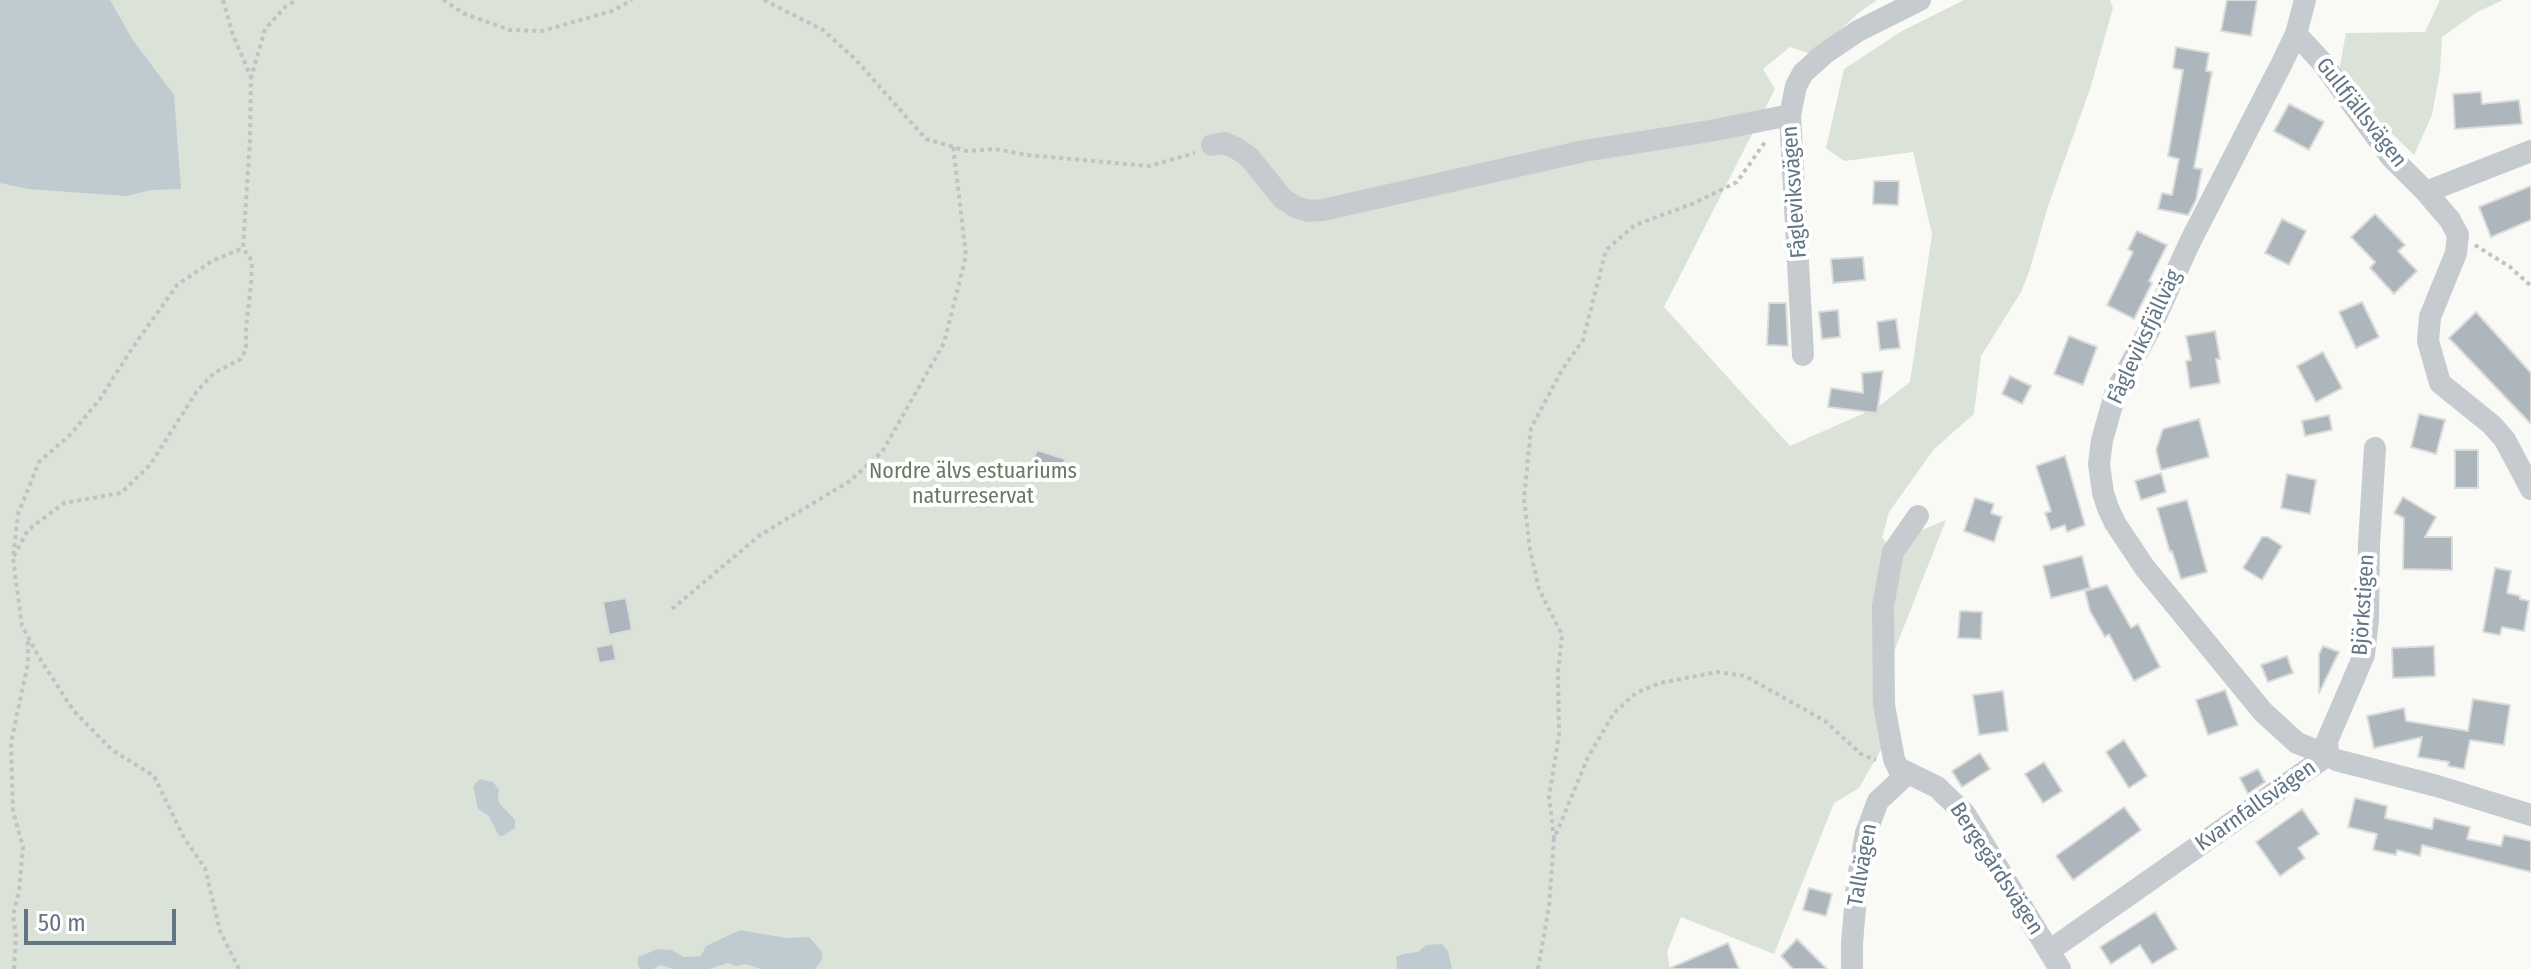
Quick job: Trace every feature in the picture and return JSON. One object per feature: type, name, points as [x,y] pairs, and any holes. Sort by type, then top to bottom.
[{"type":"street","name":"Fågleviksvägen","points":[[1803,355],[1790,115],[1796,86],[1803,73],[1824,54],[1858,31],[1920,0]]},
{"type":"street","name":"Fågleviksfjällväg","points":[[2305,0],[2296,34],[2190,242],[2151,327],[2116,391],[2102,440],[2099,464],[2108,508],[2145,568],[2263,712],[2297,743],[2328,755]]},
{"type":"street","name":"Gullfjällsvägen","points":[[2296,34],[2321,61],[2391,157],[2426,192],[2450,220],[2458,235]]},
{"type":"street","points":[[1212,145],[1224,143],[1236,148],[1249,157],[1283,199],[1309,211],[1584,151],[1790,115]]},
{"type":"street","points":[[2426,192],[2531,151]]},
{"type":"street","points":[[2458,235],[2456,253],[2430,317],[2428,341],[2440,383],[2492,425],[2505,440],[2531,489]]},
{"type":"street","name":"Björkstigen","points":[[2328,755],[2327,741],[2364,655],[2375,448]]},
{"type":"street","points":[[1900,766],[1884,705],[1883,606],[1893,552],[1918,516]]},
{"type":"street","name":"Kvarnfallsvägen","points":[[2054,960],[2328,755],[2336,760],[2531,815]]},
{"type":"street","name":"Bergegårdsvägen","points":[[1900,766],[1937,787],[1965,814],[2054,960]]},
{"type":"street","name":"Tallvägen","points":[[1852,969],[1857,884],[1866,833],[1878,801],[1900,766]]},
{"type":"path","points":[[223,0],[233,35],[251,78]]},
{"type":"path","points":[[13,558],[28,530],[64,503],[121,493],[150,465],[205,382],[214,373],[241,359],[246,349],[252,261],[243,248],[251,78],[265,29],[286,6],[297,0]]},
{"type":"path","points":[[443,0],[465,14],[510,30],[542,31],[612,11],[632,0]]},
{"type":"path","points":[[764,0],[823,30],[855,59],[926,139],[967,151],[995,149],[1027,155],[1149,166],[1186,157],[1212,145]]},
{"type":"path","points":[[1538,969],[1549,906],[1554,839],[1549,797],[1551,769],[1559,735],[1558,672],[1562,635],[1539,589],[1530,550],[1524,499],[1531,428],[1562,370],[1583,340],[1606,250],[1635,225],[1692,204],[1737,182],[1762,146],[1790,115]]},
{"type":"path","points":[[672,609],[760,535],[850,481],[882,452],[944,343],[966,256],[953,145]]},
{"type":"path","points":[[2458,235],[2510,267],[2531,286]]},
{"type":"path","points":[[239,969],[220,931],[205,868],[184,838],[154,776],[112,750],[73,710],[28,637],[22,626],[13,558],[18,514],[39,462],[71,434],[100,399],[177,285],[212,261],[243,248]]},
{"type":"path","points":[[14,969],[16,936],[13,915],[19,891],[23,847],[13,811],[11,743],[28,663],[28,637]]},
{"type":"path","points":[[1554,839],[1588,757],[1614,713],[1636,693],[1660,683],[1717,672],[1745,676],[1825,721],[1861,754],[1872,760],[1900,766]]},
{"type":"green space","name":"Nordre älvs estuariums naturreservat","points":[[0,0],[1877,0],[1811,54],[1790,47],[1763,69],[1775,89],[1664,307],[1790,446],[1878,407],[1910,382],[1932,234],[1913,152],[1844,161],[1826,148],[1844,69],[1902,31],[1964,0],[2110,0],[2113,8],[2090,89],[2048,206],[2029,272],[2021,292],[1981,356],[1974,414],[1934,449],[1889,512],[1882,538],[1888,544],[1946,520],[1873,705],[1882,748],[1859,788],[1834,803],[1774,954],[1681,917],[1667,952],[1670,969],[0,969]]},
{"type":"green space","points":[[2440,0],[2503,0],[2477,12],[2442,37],[2432,115],[2414,155],[2372,114],[2339,71],[2346,33],[2425,32]]},
{"type":"shaded area","points":[[0,0],[110,0],[132,39],[174,95],[181,189],[151,190],[127,196],[28,189],[0,183]]},
{"type":"shaded area","points":[[480,779],[493,782],[499,790],[500,804],[515,820],[515,828],[503,836],[499,836],[489,816],[478,809],[473,786]]},
{"type":"shaded area","points":[[740,930],[786,938],[809,937],[822,952],[822,960],[815,969],[761,969],[728,963],[709,969],[673,969],[661,965],[641,969],[638,966],[638,957],[658,949],[671,950],[684,957],[701,956],[706,946]]},
{"type":"shaded area","points":[[1442,944],[1448,951],[1452,969],[1397,969],[1396,957],[1418,952],[1426,945]]},
{"type":"building","points":[[2227,0],[2257,0],[2251,36],[2221,31]]},
{"type":"building","points":[[2176,47],[2209,53],[2206,71],[2212,72],[2194,168],[2202,169],[2196,200],[2188,215],[2158,209],[2162,193],[2172,195],[2179,159],[2168,156],[2183,70],[2173,68]]},
{"type":"building","points":[[2481,92],[2482,104],[2519,100],[2522,124],[2455,129],[2453,94]]},
{"type":"building","points":[[2289,104],[2324,122],[2309,150],[2274,131]]},
{"type":"building","points":[[1874,181],[1899,181],[1898,205],[1873,204]]},
{"type":"building","points":[[2531,186],[2531,220],[2491,237],[2479,207]]},
{"type":"building","points":[[2375,214],[2405,245],[2398,251],[2417,271],[2394,294],[2370,268],[2375,262],[2351,237]]},
{"type":"building","points":[[2282,219],[2306,231],[2289,265],[2265,253]]},
{"type":"building","points":[[2137,231],[2167,245],[2134,319],[2107,305],[2133,252],[2128,249]]},
{"type":"building","points":[[1863,257],[1865,280],[1833,283],[1831,259]]},
{"type":"building","points":[[2362,302],[2379,337],[2356,348],[2339,312]]},
{"type":"building","points":[[1769,303],[1786,303],[1788,346],[1767,345]]},
{"type":"building","points":[[1838,310],[1840,337],[1822,339],[1819,312]]},
{"type":"building","points":[[2476,312],[2531,373],[2531,424],[2449,338]]},
{"type":"building","points":[[1896,319],[1900,348],[1880,350],[1877,322]]},
{"type":"building","points":[[2215,331],[2220,383],[2190,388],[2186,361],[2191,360],[2186,336]]},
{"type":"building","points":[[2069,336],[2097,347],[2083,385],[2054,374]]},
{"type":"building","points":[[2323,352],[2342,388],[2316,402],[2297,366]]},
{"type":"building","points":[[1883,371],[1877,413],[1828,407],[1831,388],[1863,393],[1862,373]]},
{"type":"building","points":[[2010,376],[2031,386],[2022,404],[2002,394]]},
{"type":"building","points":[[2419,414],[2445,420],[2436,454],[2411,447]]},
{"type":"building","points":[[2329,415],[2332,430],[2305,436],[2302,421]]},
{"type":"building","points":[[2199,419],[2209,457],[2161,470],[2156,450],[2163,429]]},
{"type":"building","points":[[1037,450],[1065,459],[1061,474],[1032,464]]},
{"type":"building","points":[[2455,450],[2478,450],[2478,488],[2455,488]]},
{"type":"building","points":[[2065,456],[2085,525],[2067,532],[2065,525],[2051,530],[2045,513],[2051,511],[2036,466]]},
{"type":"building","points":[[2161,473],[2166,492],[2141,500],[2135,481]]},
{"type":"building","points":[[2287,474],[2316,480],[2310,514],[2281,508]]},
{"type":"building","points":[[2403,497],[2436,517],[2425,537],[2452,537],[2452,570],[2403,569],[2404,518],[2394,513]]},
{"type":"building","points":[[1975,498],[1994,504],[1991,513],[2002,517],[1994,542],[1964,531]]},
{"type":"building","points":[[2187,500],[2207,572],[2181,579],[2157,508]]},
{"type":"building","points":[[2262,537],[2268,537],[2282,546],[2262,580],[2243,568]]},
{"type":"building","points":[[2082,556],[2090,588],[2051,598],[2043,566]]},
{"type":"building","points":[[2495,568],[2511,571],[2507,593],[2529,601],[2524,631],[2502,627],[2500,635],[2483,632]]},
{"type":"building","points":[[2107,585],[2131,628],[2138,624],[2160,667],[2134,681],[2109,634],[2105,637],[2090,611],[2085,591]]},
{"type":"building","points":[[626,598],[632,630],[609,635],[603,602]]},
{"type":"building","points":[[1960,611],[1982,612],[1981,639],[1958,638]]},
{"type":"building","points":[[613,644],[616,660],[599,663],[596,647]]},
{"type":"building","points":[[2323,646],[2339,652],[2319,693],[2319,654]]},
{"type":"building","points":[[2434,646],[2435,676],[2393,678],[2392,648]]},
{"type":"building","points":[[2287,656],[2293,673],[2268,682],[2261,665]]},
{"type":"building","points":[[2225,690],[2238,725],[2208,735],[2196,700]]},
{"type":"building","points":[[2003,691],[2008,731],[1979,735],[1973,695]]},
{"type":"building","points":[[2473,699],[2510,705],[2504,745],[2470,740],[2464,769],[2448,766],[2449,762],[2418,757],[2422,737],[2374,748],[2367,716],[2404,708],[2406,721],[2468,731]]},
{"type":"building","points":[[2124,740],[2147,776],[2129,788],[2106,752]]},
{"type":"building","points":[[1980,753],[1990,769],[1962,787],[1952,771]]},
{"type":"building","points":[[2044,762],[2062,791],[2043,803],[2025,774]]},
{"type":"building","points":[[2258,769],[2265,782],[2248,794],[2240,778]]},
{"type":"building","points":[[2355,798],[2387,806],[2385,818],[2432,829],[2434,818],[2470,827],[2467,839],[2501,846],[2504,835],[2531,841],[2531,872],[2422,845],[2420,856],[2397,850],[2396,855],[2373,850],[2377,834],[2348,827]]},
{"type":"building","points":[[2124,807],[2141,830],[2073,880],[2056,856]]},
{"type":"building","points":[[2302,809],[2319,834],[2298,848],[2305,858],[2280,876],[2256,842]]},
{"type":"building","points":[[1809,888],[1832,894],[1826,916],[1803,910]]},
{"type":"building","points":[[2155,912],[2177,949],[2152,964],[2140,945],[2111,964],[2100,947]]},
{"type":"building","points":[[1797,939],[1827,969],[1793,969],[1781,956]]},
{"type":"building","points":[[1728,943],[1739,969],[1668,969]]}]
